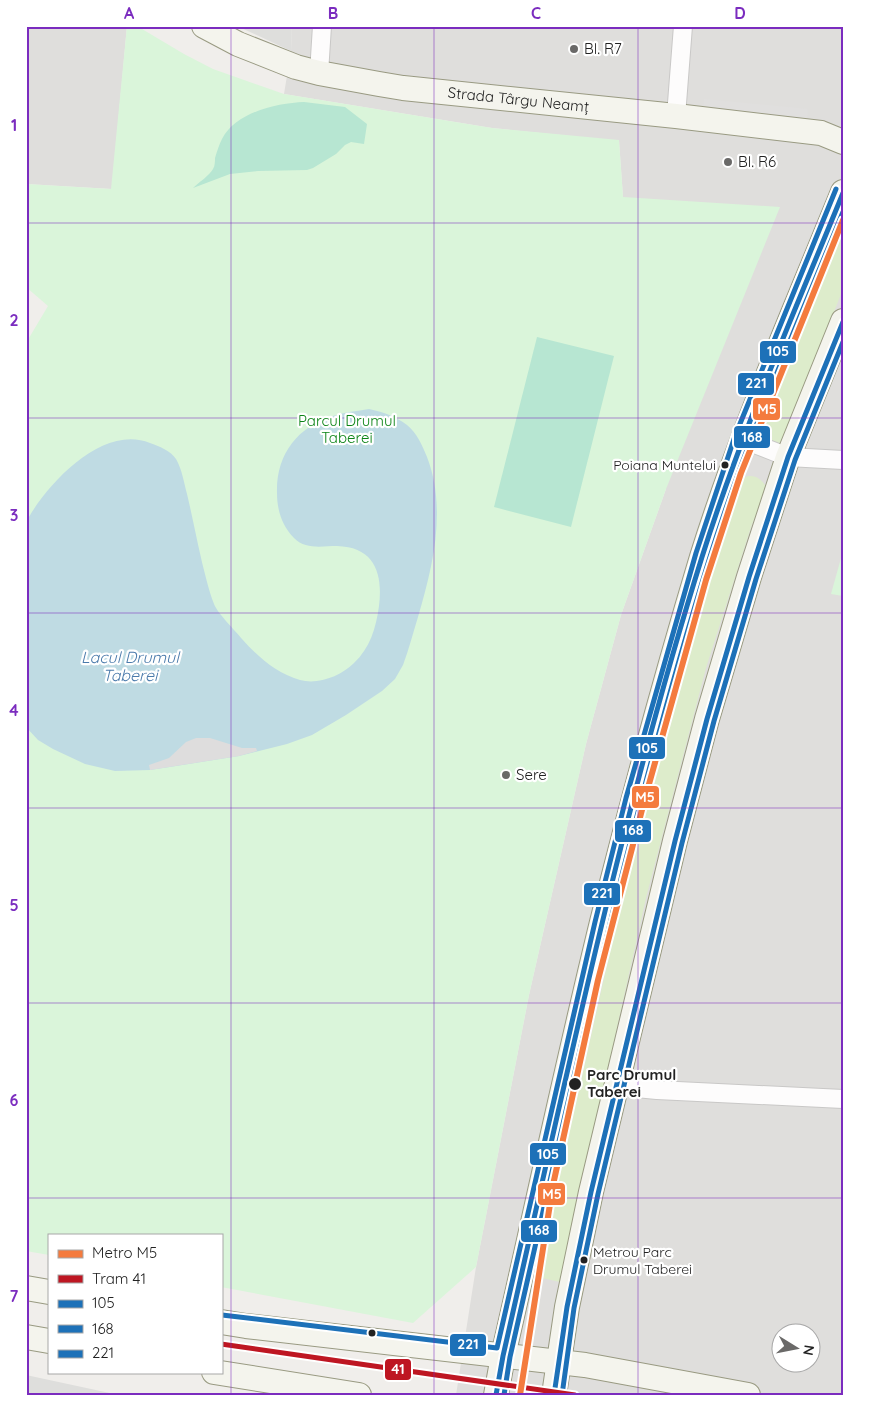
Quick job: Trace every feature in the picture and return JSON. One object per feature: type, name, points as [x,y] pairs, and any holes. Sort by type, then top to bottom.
[{"type":"main road","name":"Strada Târgu Neamț","points":[[204,26],[265,55],[296,67],[319,73],[404,88],[821,133],[843,142]]},
{"type":"main road","points":[[496,1395],[503,1356],[602,924],[633,800],[703,555],[742,439],[843,192]]},
{"type":"main road","points":[[554,1395],[567,1307],[591,1192],[675,841],[748,577],[788,457],[843,321]]},
{"type":"main road","points":[[26,1288],[48,1292]]},
{"type":"main road","points":[[222,1322],[585,1365],[748,1395]]},
{"type":"main road","points":[[26,1337],[48,1341]]},
{"type":"main road","points":[[222,1373],[359,1395]]},
{"type":"street","points":[[319,73],[322,26]]},
{"type":"street","points":[[676,116],[683,26]]},
{"type":"street","points":[[742,439],[788,457],[843,460]]},
{"type":"street","points":[[616,1086],[656,1090],[843,1099]]},
{"type":"shaded area","points":[[26,26],[127,26],[112,189],[26,184]]},
{"type":"shaded area","points":[[237,26],[292,26],[291,51]]},
{"type":"shaded area","points":[[292,26],[843,26],[843,1395],[456,1395],[476,1267],[529,995],[586,744],[621,615],[666,489],[623,197],[619,141],[492,128],[284,94],[291,51]]},
{"type":"shaded area","points":[[704,99],[808,109],[806,131],[702,119]]},
{"type":"shaded area","points":[[26,1375],[119,1395],[26,1395]]},
{"type":"green space","name":"Parcul Drumul Taberei","points":[[127,26],[137,26],[213,69],[284,94],[492,128],[619,140],[623,197],[780,207],[666,489],[621,615],[586,744],[529,995],[476,1267],[413,1323],[222,1287],[222,1234],[48,1234],[48,1255],[26,1251],[26,343],[48,306],[26,287],[26,184],[111,189]]},
{"type":"green space","points":[[304,102],[345,107],[367,124],[364,144],[351,142],[336,154],[307,170],[258,171],[230,174],[193,188],[211,171],[222,139],[237,122],[270,107]]},
{"type":"green space","points":[[843,228],[843,289],[780,449],[772,458],[763,457],[756,453],[757,441]]},
{"type":"green space","points":[[537,337],[614,356],[571,527],[494,507]]},
{"type":"green space","points":[[748,476],[758,478],[765,485],[764,494],[751,527],[706,668],[646,898],[560,1282],[537,1277],[637,831],[696,620],[737,484]]},
{"type":"green space","points":[[843,551],[843,596],[831,594]]},
{"type":"water","name":"Lacul Drumul Taberei","points":[[369,409],[393,417],[407,425],[414,432],[427,457],[436,497],[436,537],[429,578],[403,665],[395,679],[382,691],[312,735],[287,744],[239,756],[150,770],[115,771],[85,764],[38,740],[26,727],[26,522],[47,491],[62,475],[95,450],[113,442],[132,439],[161,447],[171,454],[176,459],[181,472],[204,571],[216,608],[248,646],[275,669],[300,680],[322,680],[349,668],[364,651],[376,622],[380,594],[379,583],[374,564],[360,551],[337,546],[309,546],[294,538],[283,523],[279,512],[277,499],[280,466],[291,444],[309,427],[333,416]]},
{"type":"pier","points":[[196,738],[210,738],[242,748],[256,748],[257,751],[239,756],[150,770],[149,765],[169,758],[186,742]]},
{"type":"metro line","name":"M5","points":[[520,1395],[553,1185],[598,980],[644,802],[706,580],[741,473],[843,220]]},
{"type":"tram line","name":"41","points":[[222,1344],[575,1395]]},
{"type":"transit line","name":"221","points":[[222,1315],[497,1348],[595,922],[626,798],[696,553],[735,436],[836,189]]},
{"type":"transit line","name":"105","points":[[496,1395],[503,1356],[571,1054],[619,854],[672,656],[717,511],[769,374],[843,193]]},
{"type":"transit line","name":"168","points":[[504,1395],[510,1357],[578,1057],[652,758],[680,659],[709,560],[739,472],[772,384],[843,212]]},
{"type":"transit line","name":"105","points":[[554,1395],[567,1307],[591,1192],[675,841],[707,719],[749,577],[788,457],[843,322]]},
{"type":"transit line","name":"168","points":[[562,1395],[574,1308],[598,1194],[682,843],[714,721],[756,579],[795,460],[843,342]]},
{"type":"place","name":"Bl. R7","points":[[574,49]]},
{"type":"place","name":"Bl. R6","points":[[728,162]]},
{"type":"place","name":"Poiana Muntelui","points":[[725,465]]},
{"type":"place","name":"Sere","points":[[506,775]]},
{"type":"place","name":"Parc Drumul Taberei","points":[[575,1084]]},
{"type":"place","name":"Metrou Parc Drumul Taberei","points":[[584,1260]]}]
